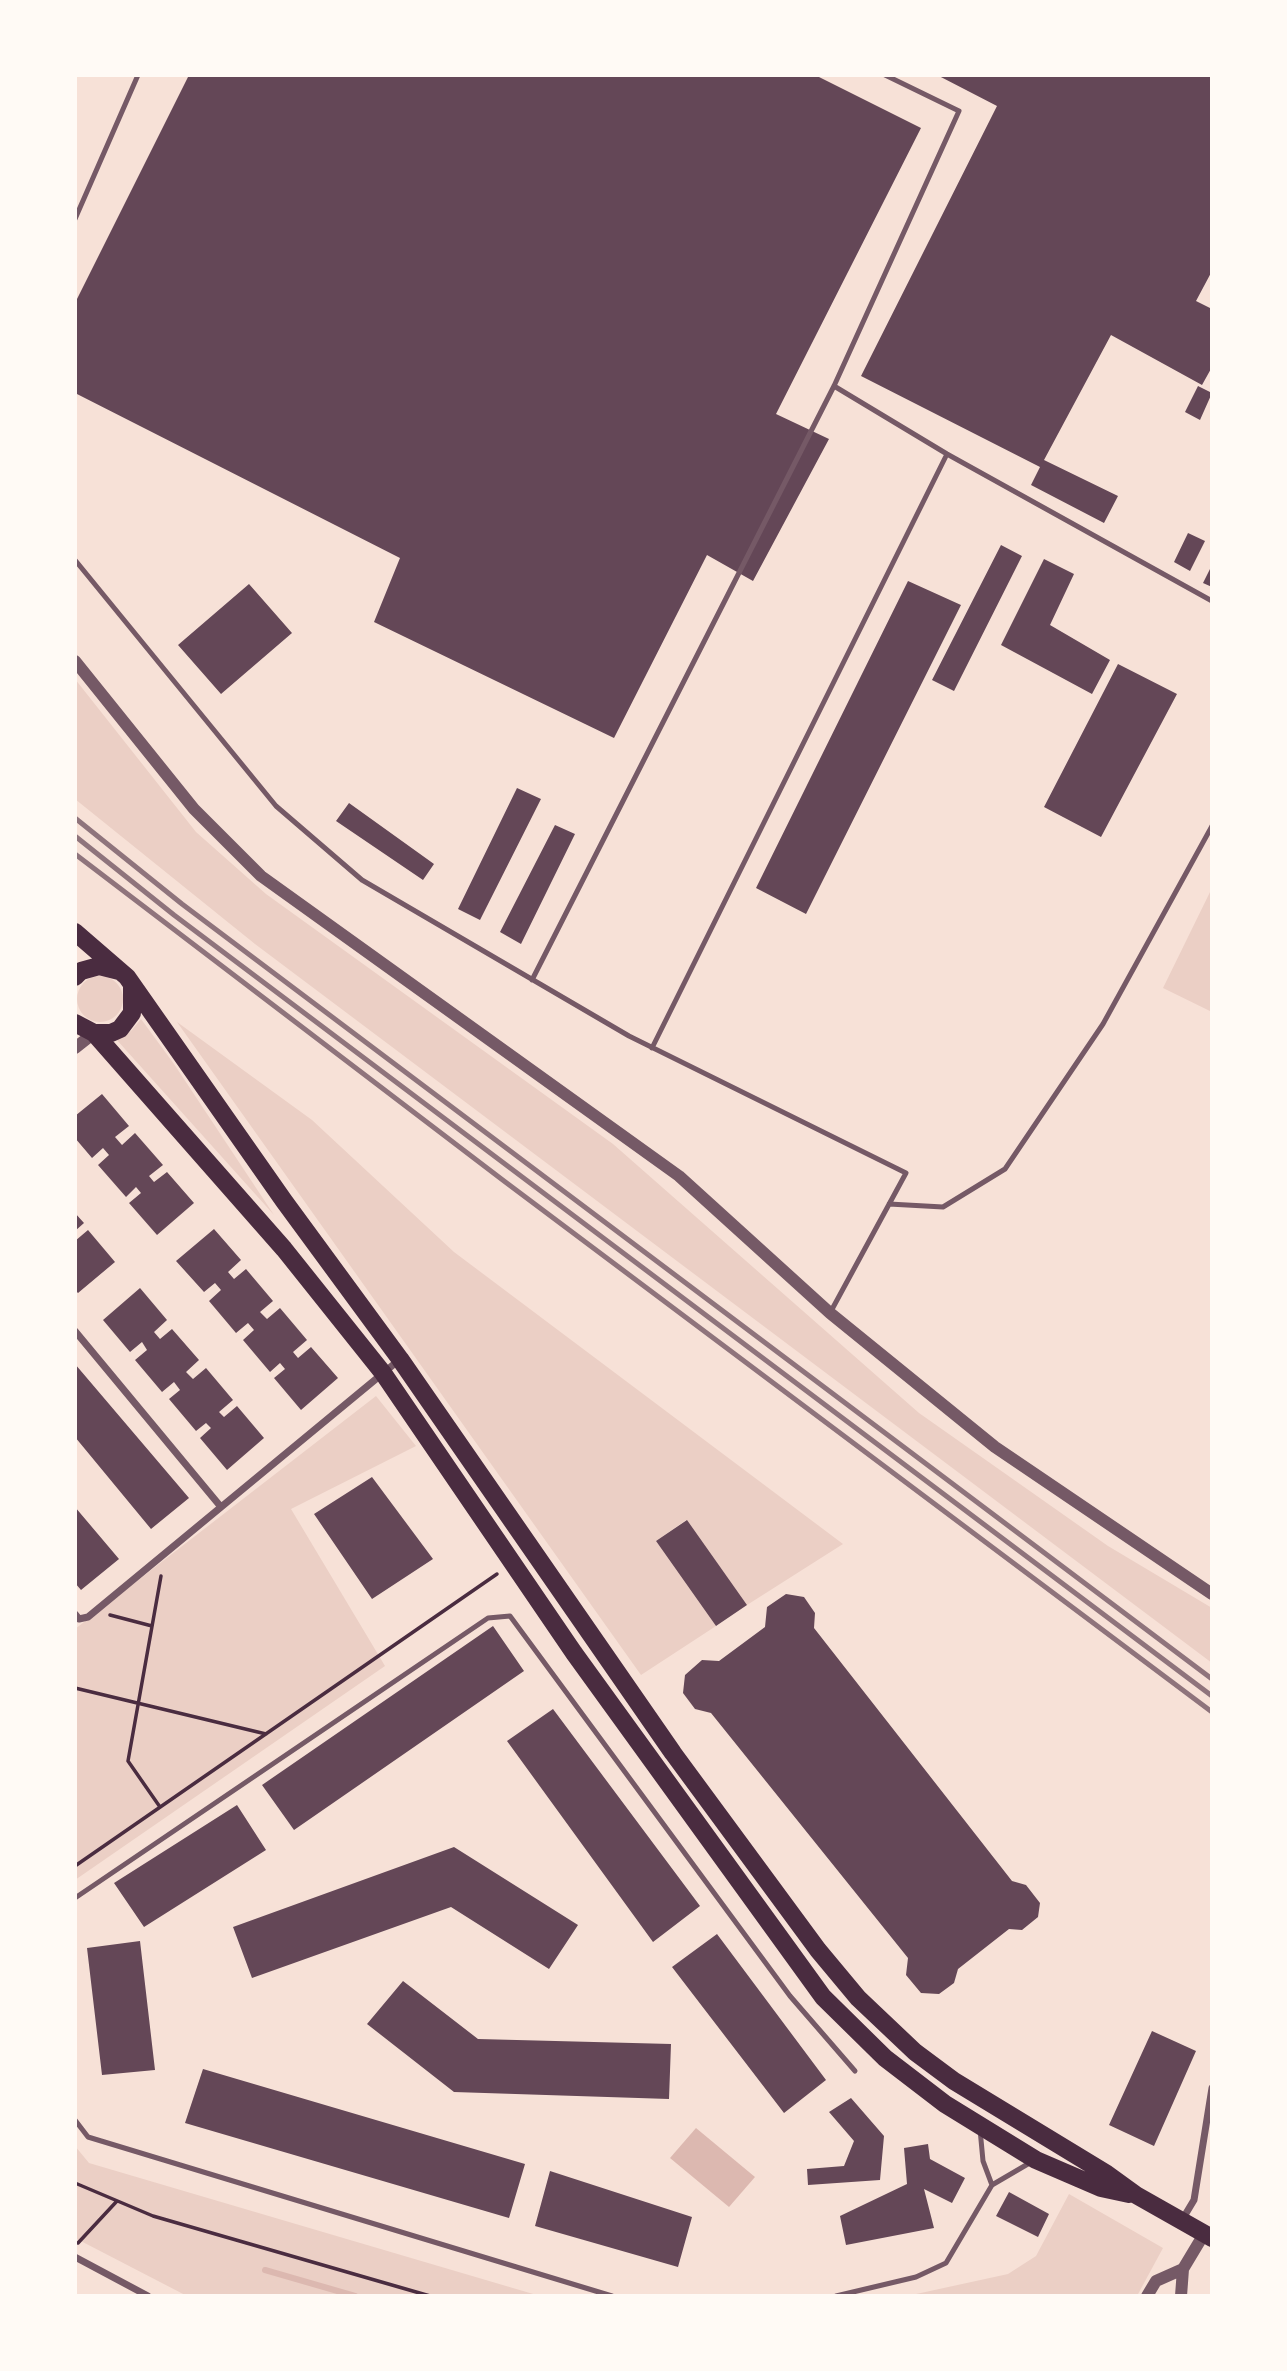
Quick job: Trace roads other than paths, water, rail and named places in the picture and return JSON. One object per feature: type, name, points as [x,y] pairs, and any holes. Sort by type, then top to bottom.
[{"type":"main road","points":[[75,932],[130,981],[400,1359],[673,1754],[818,1950],[858,1998],[915,2052],[954,2081],[1136,2195],[1208,2236]]},
{"type":"main road","points":[[75,976],[81,971],[99,966],[117,970],[130,981],[133,1006],[127,1022],[111,1033],[94,1033]]},
{"type":"main road","points":[[75,1023],[94,1033],[284,1249],[383,1373],[513,1563],[823,1997],[850,2027],[894,2065],[981,2126],[1036,2160],[1101,2188],[1136,2195]]},
{"type":"street","points":[[75,661],[194,809],[261,876],[678,1176],[830,1313],[995,1447],[1212,1594]]},
{"type":"street","points":[[75,1048],[94,1033]]},
{"type":"street","points":[[75,1331],[221,1507]]},
{"type":"street","points":[[77,1616],[88,1617],[400,1359]]},
{"type":"street","points":[[1181,2221],[1194,2200],[1212,2088]]},
{"type":"street","points":[[1147,2296],[1156,2281],[1183,2269],[1208,2236]]},
{"type":"street","points":[[75,2257],[148,2296]]},
{"type":"street","points":[[1181,2296],[1183,2269]]},
{"type":"lane","points":[[75,219],[138,75]]},
{"type":"lane","points":[[532,980],[834,386],[959,111],[885,75]]},
{"type":"lane","points":[[834,386],[947,454],[1212,601]]},
{"type":"lane","points":[[652,1048],[947,454]]},
{"type":"lane","points":[[75,560],[276,806],[362,880],[652,1048],[906,1173],[830,1313]]},
{"type":"lane","points":[[889,1204],[943,1207],[1005,1168],[1103,1024],[1212,826]]},
{"type":"lane","points":[[75,1898],[488,1618],[510,1616],[790,1996],[855,2071]]},
{"type":"lane","points":[[75,2120],[88,2137],[612,2296]]},
{"type":"lane","points":[[981,2126],[983,2161],[992,2185]]},
{"type":"lane","points":[[836,2296],[916,2277],[946,2263],[992,2185],[1036,2160]]},
{"type":"waterway","points":[[265,2270],[355,2296]]},
{"type":"railway","points":[[75,818],[182,904],[1212,1679]]},
{"type":"railway","points":[[75,836],[174,915],[1212,1696]]},
{"type":"railway","points":[[75,854],[504,1181],[1212,1712]]}]
